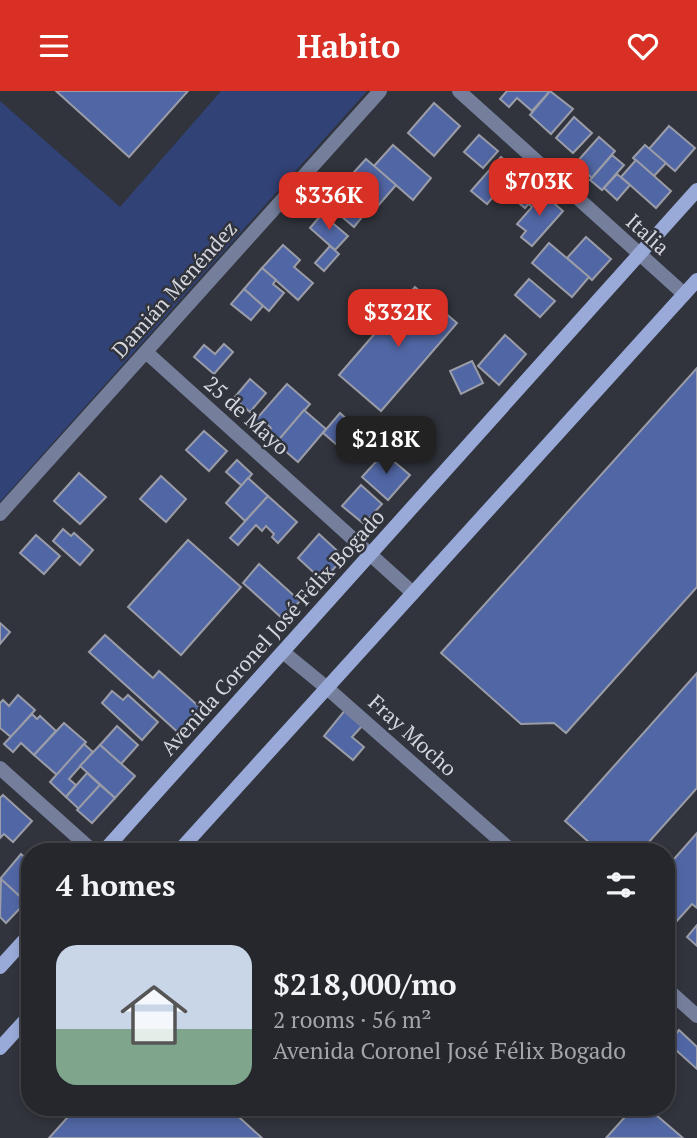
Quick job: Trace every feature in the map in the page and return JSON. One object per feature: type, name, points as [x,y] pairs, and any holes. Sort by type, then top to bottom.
[{"type":"main road","name":"Avenida Coronel José Félix Bogado","points":[[111,843],[697,191]]},
{"type":"main road","points":[[186,843],[697,281]]},
{"type":"main road","points":[[0,967],[21,944]]},
{"type":"main road","points":[[0,1048],[21,1025]]},
{"type":"street","name":"Damián Menéndez","points":[[0,514],[380,91]]},
{"type":"street","name":"Italia","points":[[459,91],[684,294]]},
{"type":"street","name":"25 de Mayo","points":[[146,352],[413,593]]},
{"type":"street","name":"Fray Mocho","points":[[283,652],[503,843]]},
{"type":"street","points":[[0,768],[84,843]]},
{"type":"street","points":[[675,996],[697,1016]]},
{"type":"shaded area","points":[[221,91],[367,91],[0,502],[0,101],[120,207]]},
{"type":"building","points":[[56,91],[188,91],[129,157]]},
{"type":"building","points":[[507,91],[550,91],[532,111],[517,98],[509,107],[500,99]]},
{"type":"building","points":[[550,91],[573,109],[551,134],[530,115]]},
{"type":"building","points":[[434,103],[460,126],[434,156],[408,133]]},
{"type":"building","points":[[574,117],[592,133],[573,153],[556,138]]},
{"type":"building","points":[[669,126],[695,148],[675,171],[649,149]]},
{"type":"building","points":[[479,135],[498,151],[483,168],[464,152]]},
{"type":"building","points":[[599,137],[615,151],[592,178],[576,163]]},
{"type":"building","points":[[393,145],[431,178],[413,200],[374,166]]},
{"type":"building","points":[[645,145],[666,163],[654,176],[633,158]]},
{"type":"building","points":[[612,155],[624,165],[602,190],[590,180]]},
{"type":"building","points":[[501,157],[516,170],[487,204],[471,191]]},
{"type":"building","points":[[366,159],[396,185],[377,207],[346,181]]},
{"type":"building","points":[[636,160],[671,191],[656,208],[621,177]]},
{"type":"building","points":[[516,170],[540,191],[525,208],[507,193],[503,196],[498,191]]},
{"type":"building","points":[[617,174],[630,185],[617,200],[604,188]]},
{"type":"building","points":[[342,189],[367,211],[354,227],[328,205]]},
{"type":"building","points":[[540,191],[563,211],[532,246],[521,237],[526,231],[517,224],[532,207],[529,204]]},
{"type":"building","points":[[322,214],[348,236],[335,250],[310,228]]},
{"type":"building","points":[[586,237],[611,259],[592,280],[567,258]]},
{"type":"building","points":[[549,243],[589,277],[572,297],[532,263]]},
{"type":"building","points":[[283,245],[300,260],[294,267],[313,283],[298,300],[262,268]]},
{"type":"building","points":[[330,246],[339,254],[324,271],[315,263]]},
{"type":"building","points":[[262,268],[276,280],[273,284],[284,293],[269,311],[244,289]]},
{"type":"building","points":[[529,279],[555,301],[540,317],[515,295]]},
{"type":"building","points":[[415,287],[457,323],[381,411],[339,375]]},
{"type":"building","points":[[244,289],[263,306],[251,320],[231,304]]},
{"type":"building","points":[[505,335],[526,354],[499,385],[478,366]]},
{"type":"building","points":[[224,344],[233,352],[214,374],[194,357],[204,345],[215,354]]},
{"type":"building","points":[[472,361],[483,383],[461,394],[450,371]]},
{"type":"building","points":[[697,368],[697,587],[566,733],[554,723],[521,724],[441,653]]},
{"type":"building","points":[[250,379],[266,393],[250,412],[234,398]]},
{"type":"building","points":[[287,384],[310,404],[276,443],[266,434],[271,428],[265,422],[259,428],[253,423]]},
{"type":"building","points":[[304,410],[326,429],[298,462],[276,443]]},
{"type":"building","points":[[340,413],[360,431],[343,450],[323,433]]},
{"type":"building","points":[[204,431],[227,451],[209,471],[186,450]]},
{"type":"building","points":[[384,453],[410,475],[388,500],[362,477]]},
{"type":"building","points":[[237,460],[252,474],[242,486],[226,472]]},
{"type":"building","points":[[79,473],[106,497],[80,524],[54,501]]},
{"type":"building","points":[[161,476],[186,499],[166,522],[140,499]]},
{"type":"building","points":[[248,478],[268,496],[245,521],[226,503]]},
{"type":"building","points":[[361,485],[382,504],[364,524],[342,506]]},
{"type":"building","points":[[268,496],[297,522],[278,543],[266,526],[262,531],[256,525],[238,545],[230,538]]},
{"type":"building","points":[[63,529],[71,536],[74,533],[93,550],[80,565],[53,541]]},
{"type":"building","points":[[319,534],[344,557],[323,581],[298,558]]},
{"type":"building","points":[[36,535],[60,556],[44,574],[20,553]]},
{"type":"building","points":[[188,540],[241,587],[181,655],[128,607]]},
{"type":"building","points":[[259,564],[300,601],[283,619],[243,583]]},
{"type":"building","points":[[0,623],[10,632],[0,644]]},
{"type":"building","points":[[105,635],[153,678],[159,671],[204,711],[182,736],[89,652]]},
{"type":"building","points":[[697,673],[697,788],[648,843],[590,843],[565,821]]},
{"type":"building","points":[[112,691],[123,700],[128,695],[158,722],[142,740],[102,703]]},
{"type":"building","points":[[18,695],[35,710],[11,737],[0,728],[0,703],[3,700],[9,706]]},
{"type":"building","points":[[346,709],[364,724],[352,737],[364,747],[353,760],[324,736]]},
{"type":"building","points":[[32,714],[37,719],[40,716],[56,731],[34,755],[21,743],[13,752],[4,744]]},
{"type":"building","points":[[64,723],[86,742],[57,775],[34,755]]},
{"type":"building","points":[[117,726],[138,745],[121,764],[100,745]]},
{"type":"building","points":[[84,744],[93,752],[69,779],[76,785],[66,797],[50,782]]},
{"type":"building","points":[[100,745],[135,776],[115,798],[80,766]]},
{"type":"building","points":[[87,773],[100,785],[79,809],[66,797]]},
{"type":"building","points":[[100,785],[115,798],[92,823],[77,810]]},
{"type":"building","points":[[3,795],[32,821],[13,842],[4,834],[0,838],[0,798]]},
{"type":"building","points":[[697,833],[697,908],[692,904],[675,923],[675,858]]},
{"type":"building","points":[[21,854],[21,898],[0,879]]},
{"type":"building","points":[[1,879],[21,897],[21,907],[6,923],[0,917]]},
{"type":"building","points":[[697,925],[697,946],[687,937]]},
{"type":"building","points":[[679,1030],[697,1047],[697,1069],[675,1049],[675,1035]]},
{"type":"building","points":[[69,1116],[238,1116],[262,1138],[49,1138]]},
{"type":"building","points":[[626,1116],[657,1116],[683,1138],[606,1138]]}]
